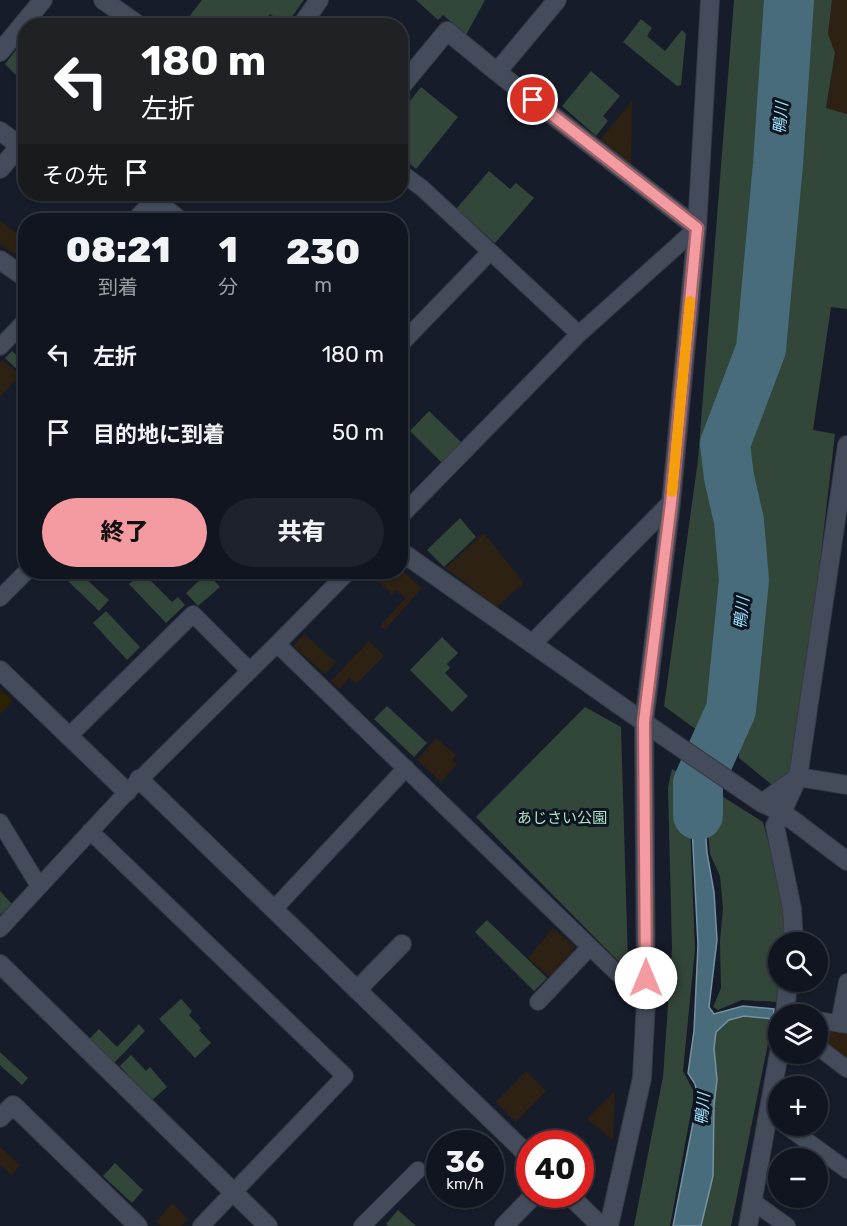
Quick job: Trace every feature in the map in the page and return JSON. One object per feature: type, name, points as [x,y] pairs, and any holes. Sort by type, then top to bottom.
[{"type":"street","points":[[28,18],[43,0]]},
{"type":"street","points":[[103,0],[129,18]]},
{"type":"street","points":[[307,18],[319,0]]},
{"type":"street","points":[[609,1226],[642,1078],[646,1001],[644,722],[671,503],[697,228],[710,0]]},
{"type":"street","points":[[497,72],[555,1]]},
{"type":"street","points":[[0,52],[18,30]]},
{"type":"street","points":[[408,78],[447,31],[697,228]]},
{"type":"street","points":[[0,131],[18,144]]},
{"type":"street","points":[[0,169],[18,148]]},
{"type":"street","points":[[142,213],[153,201]]},
{"type":"street","points":[[0,260],[18,272]]},
{"type":"street","points":[[793,932],[792,909],[775,826],[798,777],[847,445]]},
{"type":"street","points":[[532,644],[671,503]]},
{"type":"street","points":[[408,557],[665,737],[762,803],[782,812],[847,861]]},
{"type":"street","points":[[0,670],[69,736],[133,785],[274,909],[516,1143]]},
{"type":"street","points":[[762,803],[798,777],[847,785]]},
{"type":"street","points":[[357,990],[402,944]]},
{"type":"street","points":[[0,964],[268,1226]]},
{"type":"street","points":[[0,1118],[14,1105],[138,1226]]},
{"type":"street","points":[[748,1226],[768,1136]]},
{"type":"street","points":[[504,1226],[521,1208]]},
{"type":"street","points":[[582,1208],[601,1226]]},
{"type":"lane","points":[[408,177],[579,334]]},
{"type":"lane","points":[[162,201],[174,213]]},
{"type":"lane","points":[[408,509],[579,334],[697,228]]},
{"type":"lane","points":[[408,337],[490,252]]},
{"type":"lane","points":[[0,347],[18,328]]},
{"type":"lane","points":[[0,598],[19,579]]},
{"type":"lane","points":[[0,929],[133,785],[341,579]]},
{"type":"lane","points":[[69,736],[193,614],[250,671]]},
{"type":"lane","points":[[277,644],[646,1001]]},
{"type":"lane","points":[[274,909],[406,768]]},
{"type":"lane","points":[[0,822],[39,886]]},
{"type":"lane","points":[[90,831],[345,1076],[201,1226]]},
{"type":"lane","points":[[538,1002],[590,947]]},
{"type":"lane","points":[[828,1022],[843,1024],[847,982]]},
{"type":"lane","points":[[828,1055],[847,1069]]},
{"type":"lane","points":[[800,1136],[847,1170]]},
{"type":"lane","points":[[362,1226],[418,1170]]},
{"type":"lane","points":[[752,1201],[787,1226]]},
{"type":"shaded area","points":[[832,0],[847,0],[847,114],[826,109],[835,53],[828,34]]},
{"type":"shaded area","points":[[270,13],[276,18],[266,18]]},
{"type":"shaded area","points":[[632,101],[631,166],[599,141]]},
{"type":"shaded area","points":[[0,221],[18,234],[18,249],[14,254],[0,244]]},
{"type":"shaded area","points":[[3,360],[18,373],[18,377],[0,397],[0,363]]},
{"type":"shaded area","points":[[484,533],[524,583],[497,607],[445,568]]},
{"type":"shaded area","points":[[408,576],[422,588],[385,630],[380,626],[405,598],[396,590],[392,594],[379,582],[382,579],[408,579]]},
{"type":"shaded area","points":[[304,634],[336,662],[325,674],[293,646]]},
{"type":"shaded area","points":[[369,641],[384,656],[356,684],[349,678],[340,689],[331,681]]},
{"type":"shaded area","points":[[436,738],[456,755],[452,760],[457,764],[441,782],[417,760]]},
{"type":"shaded area","points":[[553,928],[575,947],[550,977],[528,958]]},
{"type":"shaded area","points":[[828,1030],[847,1033],[847,1059],[828,1045]]},
{"type":"shaded area","points":[[526,1071],[546,1091],[516,1122],[496,1102]]},
{"type":"shaded area","points":[[615,1091],[613,1140],[587,1119]]},
{"type":"shaded area","points":[[0,1147],[20,1165],[12,1175],[0,1164]]},
{"type":"shaded area","points":[[172,1203],[188,1219],[181,1226],[161,1226],[156,1222]]},
{"type":"green space","points":[[202,0],[304,0],[291,18],[276,18],[270,14],[266,18],[188,18]]},
{"type":"green space","points":[[416,0],[485,0],[466,35],[443,15],[438,20]]},
{"type":"green space","points":[[734,0],[780,0],[760,297],[741,382],[717,446],[726,506],[732,582],[724,693],[709,729],[694,728],[664,706],[698,460]]},
{"type":"green space","points":[[799,0],[832,0],[828,34],[835,53],[826,108],[847,114],[847,309],[831,307],[813,430],[835,434],[796,768],[772,785],[739,758],[739,723],[747,609],[754,591],[758,529],[739,469],[739,435],[761,387],[778,286],[783,177]]},
{"type":"green space","points":[[641,19],[652,28],[647,36],[665,51],[682,30],[686,34],[681,85],[677,86],[623,42]]},
{"type":"green space","points":[[18,47],[18,77],[5,64]]},
{"type":"green space","points":[[591,71],[620,96],[603,116],[608,121],[596,136],[562,106]]},
{"type":"green space","points":[[421,87],[458,117],[416,169],[408,162],[408,103]]},
{"type":"green space","points":[[489,171],[510,189],[516,183],[534,198],[495,243],[456,209]]},
{"type":"green space","points":[[12,351],[18,357],[18,370],[5,358]]},
{"type":"green space","points":[[429,411],[462,443],[442,463],[410,431]]},
{"type":"green space","points":[[460,518],[476,537],[444,567],[427,550]]},
{"type":"green space","points":[[66,579],[86,579],[109,600],[99,611]]},
{"type":"green space","points":[[134,579],[149,579],[172,602],[178,597],[185,605],[166,623],[129,584]]},
{"type":"green space","points":[[201,579],[213,579],[220,587],[198,606],[186,593]]},
{"type":"green space","points":[[106,611],[140,647],[127,660],[93,623]]},
{"type":"green space","points":[[442,637],[458,653],[447,664],[450,668],[445,673],[468,696],[452,712],[410,670]]},
{"type":"green space","points":[[387,706],[427,743],[414,757],[374,719]]},
{"type":"green space","name":"あじさい公園","points":[[585,707],[621,727],[628,962],[622,965],[476,817]]},
{"type":"green space","points":[[672,769],[688,777],[695,949],[683,1071],[693,1090],[693,1101],[670,1226],[634,1226],[663,1077],[672,948],[668,788]]},
{"type":"green space","points":[[709,788],[763,822],[785,904],[785,932],[768,932],[768,992],[780,992],[779,1002],[742,1000],[718,1010],[713,1007],[721,988],[720,941],[723,908],[720,876],[710,854],[707,815]]},
{"type":"green space","points":[[0,891],[12,904],[0,915]]},
{"type":"green space","points":[[487,920],[547,978],[534,991],[475,932]]},
{"type":"green space","points":[[181,999],[192,1011],[189,1015],[201,1028],[199,1030],[211,1043],[195,1058],[159,1019]]},
{"type":"green space","points":[[744,1015],[768,1018],[768,1044],[731,1226],[701,1226],[713,1176],[714,1105],[717,1080],[714,1048],[716,1031],[729,1020]]},
{"type":"green space","points":[[139,1024],[145,1031],[114,1063],[89,1039],[99,1029],[117,1047]]},
{"type":"green space","points":[[0,1052],[28,1078],[22,1085],[0,1065]]},
{"type":"green space","points":[[131,1055],[146,1071],[150,1067],[167,1087],[151,1101],[120,1066]]},
{"type":"green space","points":[[115,1163],[143,1190],[132,1203],[103,1176]]},
{"type":"green space","points":[[398,1210],[416,1226],[388,1226],[386,1224]]},
{"type":"sand","points":[[0,689],[13,701],[0,714]]},
{"type":"water","points":[[706,745],[722,753],[705,785],[707,853],[714,892],[717,940],[709,1007],[714,1014],[743,1006],[768,1008],[768,1018],[744,1016],[729,1020],[716,1032],[714,1048],[717,1080],[714,1105],[713,1176],[701,1226],[673,1226],[698,1097],[695,1084],[688,1073],[694,1031],[698,945],[691,776]]},
{"type":"waterway","name":"鴨川","points":[[698,815],[698,783],[731,710],[744,580],[739,521],[729,477],[725,444],[761,349],[778,164],[789,0]]},
{"type":"slow traffic","points":[[672,492],[690,301]]},
{"type":"route","points":[[533,100],[697,228],[671,503],[644,722],[646,978]]}]
